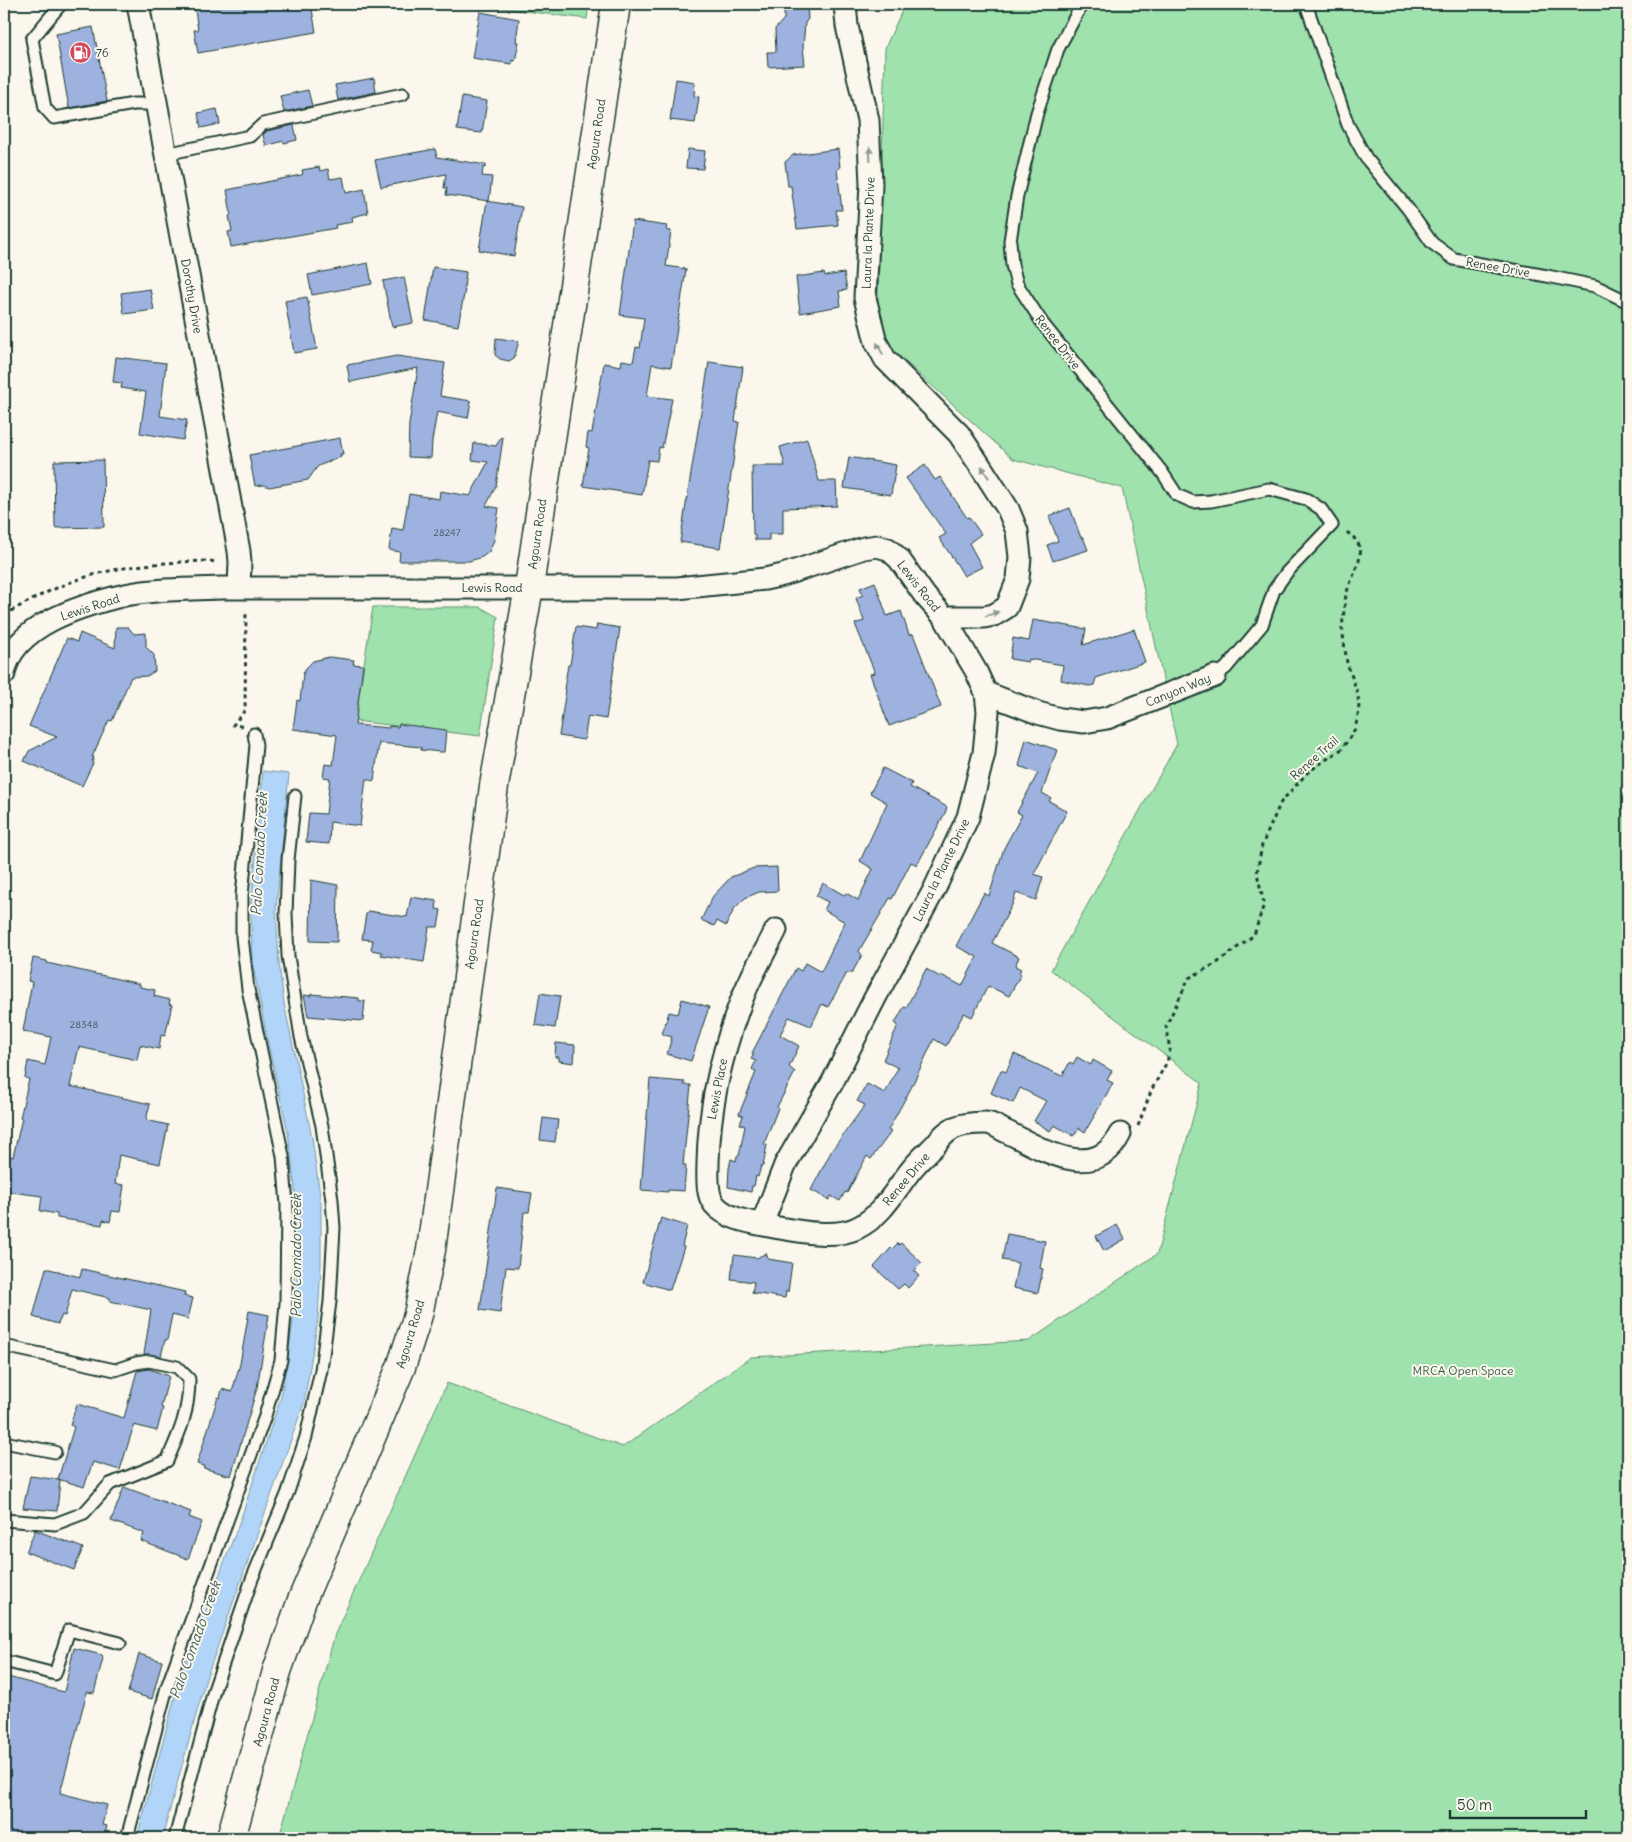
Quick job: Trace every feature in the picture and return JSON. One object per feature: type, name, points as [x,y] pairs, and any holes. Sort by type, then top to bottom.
[{"type":"main road","name":"Agoura Road","points":[[231,1838],[277,1671],[302,1600],[401,1367],[418,1315],[431,1250],[494,786],[529,587],[616,4]]},
{"type":"street","name":"Dorothy Drive","points":[[138,4],[239,551],[239,588]]},
{"type":"street","name":"Laura la Plante Drive","points":[[845,4],[847,26],[868,120],[871,184],[865,298],[876,342],[885,359],[959,434],[1008,509],[1017,531],[1020,557],[1018,580],[1007,607],[994,615],[984,617],[944,617]]},
{"type":"street","name":"Lewis Road","points":[[4,674],[5,666],[16,646],[32,631],[50,620],[126,595],[192,589],[239,588],[677,588],[765,579],[783,575],[864,548],[878,546],[888,549],[899,559],[925,596],[944,617]]},
{"type":"street","name":"Laura la Plante Drive","points":[[762,1224],[785,1165],[832,1083],[875,998],[934,890],[968,817],[984,753],[988,712],[986,693],[976,671],[944,617]]},
{"type":"street","name":"Canyon Way","points":[[986,693],[1038,713],[1060,719],[1084,722],[1107,718],[1215,676]]},
{"type":"street","name":"Lewis Place","points":[[762,1224],[742,1220],[725,1213],[713,1203],[708,1185],[708,1138],[717,1079],[727,1042],[743,997],[776,930]]},
{"type":"street","name":"Renee Drive","points":[[762,1224],[801,1232],[841,1233],[857,1228],[872,1218],[888,1201],[911,1170],[949,1130],[969,1124],[988,1123],[1058,1156],[1074,1160],[1094,1158],[1106,1153],[1114,1145],[1120,1134]]},
{"type":"lane","points":[[61,4],[32,39],[45,108],[54,118],[134,104],[157,104]]},
{"type":"lane","name":"Renee Drive","points":[[1082,4],[1058,49],[1037,113],[1017,196],[1010,241],[1012,265],[1017,284],[1043,324],[1162,472],[1177,496],[1193,502],[1210,501],[1269,489],[1306,499],[1322,510],[1332,525]]},
{"type":"lane","name":"Renee Drive","points":[[1306,4],[1348,125],[1366,158],[1408,209],[1432,243],[1454,259],[1596,286],[1628,302]]},
{"type":"lane","points":[[166,154],[250,136],[263,124],[403,94]]},
{"type":"lane","name":"Canyon Way","points":[[1215,676],[1226,668],[1262,625],[1274,590],[1286,572],[1332,525]]},
{"type":"lane","points":[[127,1838],[167,1687],[265,1416],[281,1360],[286,1303],[287,1205],[284,1166],[248,989],[242,937],[242,896],[256,745],[254,734]]},
{"type":"lane","points":[[175,1838],[214,1690],[252,1579],[288,1492],[306,1437],[322,1370],[330,1302],[334,1228],[331,1191],[322,1126],[301,1037],[288,956],[286,914],[288,860],[295,796]]},
{"type":"lane","points":[[4,1346],[115,1370],[149,1361],[177,1366],[189,1379],[189,1400],[181,1430],[167,1461],[110,1484],[84,1513],[55,1524],[4,1520]]},
{"type":"lane","points":[[4,1442],[54,1452]]},
{"type":"lane","points":[[4,1661],[55,1674],[70,1630],[120,1643]]},
{"type":"path","name":"Renee Trail","points":[[1120,1134],[1130,1136],[1134,1133],[1152,1089],[1167,1062],[1170,1041],[1166,1026],[1170,1014],[1190,978],[1217,963],[1254,935],[1264,904],[1257,873],[1262,845],[1281,802],[1308,772],[1342,749],[1355,729],[1359,711],[1358,694],[1347,663],[1342,628],[1346,594],[1359,561],[1361,548],[1352,535],[1332,525]]},
{"type":"path","points":[[4,615],[38,596],[77,580],[117,569],[159,563],[214,562]]},
{"type":"path","points":[[246,611],[245,710],[233,725],[240,727],[247,722],[254,734]]},
{"type":"green space","points":[[469,4],[589,4],[587,19]]},
{"type":"green space","name":"MRCA Open Space","points":[[905,4],[1628,4],[1628,1838],[279,1838],[335,1634],[447,1383],[623,1447],[751,1357],[1029,1341],[1157,1254],[1202,1083],[1051,970],[1177,744],[1122,488],[1013,459],[877,336],[885,48]]},
{"type":"green space","points":[[373,607],[480,607],[498,617],[480,736],[355,721]]},
{"type":"water","name":"Palo Comado Creek","points":[[263,771],[289,774],[276,909],[279,963],[284,1003],[312,1137],[321,1203],[321,1265],[318,1319],[304,1403],[206,1679],[162,1838],[137,1838],[181,1674],[240,1521],[281,1397],[296,1302],[297,1206],[288,1132],[268,1044],[252,960],[251,903]]},
{"type":"building","points":[[194,4],[311,4],[316,32],[198,53],[194,30],[198,30]]},
{"type":"building","points":[[784,4],[807,4],[808,19],[805,23],[803,47],[805,65],[768,67],[767,52],[776,52],[775,29],[784,19]]},
{"type":"building","points":[[480,12],[519,19],[516,42],[519,42],[515,61],[512,60],[512,64],[472,58]]},
{"type":"building","points":[[93,27],[107,101],[69,108],[56,34]]},
{"type":"building","points":[[374,78],[376,92],[338,100],[335,85]]},
{"type":"building","points":[[676,79],[695,82],[694,96],[699,97],[695,123],[670,120]]},
{"type":"building","points":[[308,90],[312,106],[284,112],[280,96]]},
{"type":"building","points":[[462,97],[487,101],[482,133],[457,130]]},
{"type":"building","points":[[217,109],[220,124],[201,128],[198,113]]},
{"type":"building","points":[[294,125],[297,140],[284,143],[283,141],[266,146],[263,135],[267,131]]},
{"type":"building","points":[[435,149],[437,157],[486,165],[483,168],[482,176],[492,177],[489,201],[446,195],[447,188],[444,188],[446,174],[381,187],[375,160]]},
{"type":"building","points":[[688,149],[705,151],[703,169],[686,168]]},
{"type":"building","points":[[838,149],[840,168],[837,169],[842,210],[836,210],[838,225],[797,229],[791,186],[788,186],[785,162],[793,155]]},
{"type":"building","points":[[319,167],[320,171],[328,169],[330,179],[343,177],[346,193],[364,189],[368,213],[352,217],[353,222],[335,225],[336,228],[231,247],[228,232],[232,231],[229,216],[231,214],[227,190],[301,175],[303,174],[302,170]]},
{"type":"building","points":[[487,201],[522,207],[514,256],[479,250]]},
{"type":"building","points":[[633,221],[667,226],[666,230],[671,231],[666,266],[686,269],[671,367],[652,364],[647,396],[672,399],[662,448],[659,447],[657,461],[648,460],[642,495],[583,486],[589,448],[586,447],[588,432],[592,433],[604,363],[621,366],[622,360],[633,362],[636,347],[640,348],[644,318],[620,315]]},
{"type":"building","points":[[368,263],[372,284],[312,295],[308,275]]},
{"type":"building","points":[[433,267],[466,272],[465,289],[458,326],[425,320]]},
{"type":"building","points":[[824,273],[825,276],[844,273],[847,290],[839,291],[841,306],[800,313],[796,277]]},
{"type":"building","points":[[404,277],[413,323],[392,327],[383,281]]},
{"type":"building","points":[[150,289],[154,310],[124,314],[121,293]]},
{"type":"building","points":[[307,297],[317,349],[294,353],[285,301]]},
{"type":"building","points":[[496,338],[519,341],[514,358],[509,361],[500,359],[495,355]]},
{"type":"building","points":[[397,356],[445,363],[440,396],[471,401],[468,418],[437,412],[431,458],[408,457],[409,424],[418,368],[350,382],[347,365]]},
{"type":"building","points":[[116,357],[166,363],[160,416],[187,420],[183,440],[140,433],[146,392],[121,388],[122,383],[113,382]]},
{"type":"building","points":[[709,362],[743,367],[735,421],[739,422],[720,548],[680,542]]},
{"type":"building","points":[[501,437],[503,438],[496,486],[486,506],[499,508],[494,540],[489,552],[482,557],[470,561],[399,561],[400,552],[389,550],[392,528],[403,530],[409,494],[439,499],[440,491],[470,496],[488,462],[472,460],[474,443],[496,446]]},
{"type":"building","points":[[340,438],[343,454],[340,454],[341,457],[318,466],[308,480],[269,487],[264,485],[255,486],[249,455]]},
{"type":"building","points":[[807,439],[819,481],[836,481],[837,506],[783,508],[783,534],[769,534],[769,540],[755,540],[755,535],[753,534],[752,466],[785,466],[780,447]]},
{"type":"building","points":[[849,457],[896,465],[891,495],[844,488]]},
{"type":"building","points":[[103,460],[104,527],[55,528],[54,461]]},
{"type":"building","points":[[925,465],[935,480],[940,477],[967,518],[969,517],[981,534],[969,543],[982,567],[964,576],[939,538],[946,534],[906,478]]},
{"type":"building","points":[[1070,508],[1081,538],[1083,537],[1088,550],[1053,561],[1047,545],[1058,541],[1049,516]]},
{"type":"building","points":[[875,582],[887,616],[901,611],[909,635],[913,634],[941,707],[889,726],[870,674],[875,673],[855,624],[864,621],[856,598],[863,595],[860,588]]},
{"type":"building","points":[[1033,620],[1086,629],[1083,645],[1134,629],[1145,662],[1096,678],[1094,685],[1089,686],[1061,680],[1063,665],[1029,659],[1028,662],[1010,659],[1013,638],[1029,641]]},
{"type":"building","points":[[597,624],[620,628],[606,719],[588,716],[584,740],[559,736],[566,689],[564,689],[576,627],[596,630]]},
{"type":"building","points":[[116,627],[128,627],[134,634],[146,633],[146,647],[154,655],[155,671],[147,676],[131,677],[112,721],[109,720],[92,757],[94,757],[93,763],[82,786],[24,761],[29,751],[57,737],[29,726],[67,638],[77,642],[80,633],[115,648]]},
{"type":"building","points":[[329,657],[354,660],[353,664],[363,665],[355,725],[389,728],[389,726],[398,727],[399,724],[446,730],[444,752],[421,750],[421,747],[379,743],[374,781],[366,779],[360,826],[330,822],[329,844],[306,842],[309,813],[326,814],[330,778],[323,777],[325,764],[333,765],[337,735],[293,729],[297,700],[300,701],[303,674],[306,668],[313,661]]},
{"type":"building","points":[[1026,739],[1057,750],[1042,793],[1051,798],[1049,801],[1067,811],[1034,874],[1043,877],[1036,900],[1016,893],[1012,905],[992,943],[1019,957],[1015,966],[1021,969],[1019,973],[1021,974],[1009,996],[988,986],[972,1017],[964,1013],[946,1046],[934,1039],[910,1090],[888,1130],[891,1132],[871,1159],[867,1156],[847,1193],[845,1192],[840,1201],[831,1196],[829,1200],[811,1190],[832,1150],[865,1105],[857,1101],[867,1084],[885,1093],[898,1068],[883,1060],[898,1025],[895,1023],[904,1007],[906,1008],[926,969],[962,986],[977,957],[956,946],[984,893],[989,896],[1004,848],[1022,815],[1017,812],[1038,773],[1019,766]]},
{"type":"building","points":[[883,768],[912,783],[910,787],[947,807],[945,813],[917,865],[911,862],[892,899],[890,898],[859,951],[862,955],[852,973],[847,973],[828,1007],[822,1004],[811,1026],[789,1017],[780,1035],[799,1046],[789,1067],[795,1072],[777,1107],[764,1144],[767,1145],[763,1166],[761,1166],[758,1177],[756,1176],[751,1192],[728,1187],[731,1159],[736,1161],[737,1156],[739,1156],[745,1126],[740,1124],[743,1116],[739,1114],[756,1072],[752,1069],[756,1061],[751,1059],[754,1054],[752,1053],[796,968],[801,971],[805,963],[821,972],[845,922],[824,910],[828,902],[816,896],[823,883],[844,895],[846,893],[858,900],[873,869],[860,861],[887,803],[870,793]]},
{"type":"building","points":[[777,867],[778,891],[759,892],[745,898],[734,909],[726,926],[717,921],[714,926],[701,920],[713,896],[731,877],[754,868]]},
{"type":"building","points":[[311,880],[338,885],[337,942],[310,941]]},
{"type":"building","points":[[411,897],[437,901],[436,909],[441,910],[438,927],[429,927],[424,962],[381,955],[382,952],[371,950],[373,940],[362,939],[368,911],[407,917]]},
{"type":"building","points":[[33,958],[47,961],[47,963],[140,984],[140,987],[155,990],[154,996],[170,1000],[169,1004],[172,1005],[165,1036],[161,1035],[159,1049],[140,1045],[137,1060],[79,1047],[70,1086],[150,1104],[146,1120],[168,1125],[160,1164],[119,1155],[115,1184],[124,1185],[120,1212],[112,1211],[110,1222],[103,1220],[102,1225],[57,1218],[57,1214],[40,1211],[42,1196],[4,1191],[9,1156],[13,1157],[22,1118],[20,1118],[29,1079],[25,1078],[28,1061],[45,1065],[51,1037],[23,1031],[32,982],[28,981]]},
{"type":"building","points":[[540,993],[560,996],[555,1028],[535,1025]]},
{"type":"building","points":[[311,994],[359,998],[359,1001],[365,1001],[363,1021],[308,1016],[304,995],[311,996]]},
{"type":"building","points":[[682,999],[709,1007],[691,1061],[667,1054],[672,1037],[662,1034],[669,1012],[678,1014]]},
{"type":"building","points":[[556,1043],[575,1045],[574,1063],[559,1061],[559,1057],[555,1057]]},
{"type":"building","points":[[1014,1054],[1062,1076],[1070,1062],[1073,1064],[1077,1057],[1091,1065],[1093,1060],[1112,1071],[1107,1080],[1113,1083],[1085,1132],[1079,1128],[1074,1136],[1054,1125],[1050,1131],[1034,1121],[1046,1101],[1020,1088],[1013,1103],[991,1093],[1001,1070],[1006,1072]]},
{"type":"building","points":[[650,1079],[685,1082],[684,1085],[691,1085],[683,1165],[686,1165],[684,1191],[641,1190]]},
{"type":"building","points":[[543,1118],[558,1120],[555,1142],[540,1140]]},
{"type":"building","points":[[497,1188],[532,1193],[529,1212],[524,1212],[518,1268],[506,1267],[500,1313],[480,1310]]},
{"type":"building","points":[[661,1218],[687,1226],[682,1246],[684,1247],[670,1290],[643,1282]]},
{"type":"building","points":[[1117,1225],[1125,1239],[1104,1251],[1096,1236]]},
{"type":"building","points":[[1007,1234],[1045,1241],[1040,1268],[1043,1269],[1038,1293],[1013,1288],[1018,1263],[1002,1260]]},
{"type":"building","points":[[898,1243],[899,1245],[901,1243],[922,1263],[914,1271],[919,1276],[908,1288],[904,1284],[898,1289],[874,1267]]},
{"type":"building","points":[[766,1253],[768,1259],[792,1263],[788,1292],[786,1291],[785,1298],[752,1293],[754,1282],[731,1279],[734,1255],[757,1258]]},
{"type":"building","points":[[46,1268],[80,1277],[82,1269],[185,1292],[184,1296],[193,1298],[188,1319],[172,1315],[167,1340],[165,1340],[161,1356],[144,1354],[151,1310],[110,1301],[110,1298],[72,1289],[65,1316],[62,1315],[58,1324],[33,1317]]},
{"type":"building","points":[[249,1311],[269,1315],[257,1388],[231,1476],[203,1468],[204,1466],[197,1464],[218,1397],[220,1398],[222,1389],[232,1392],[240,1364]]},
{"type":"building","points":[[149,1369],[169,1376],[157,1431],[134,1425],[120,1470],[93,1462],[84,1487],[58,1479],[74,1427],[70,1425],[77,1404],[124,1418],[137,1371]]},
{"type":"building","points":[[30,1476],[60,1480],[57,1511],[23,1508]]},
{"type":"building","points":[[124,1487],[191,1512],[189,1517],[202,1522],[188,1559],[141,1541],[144,1533],[111,1521]]},
{"type":"building","points":[[35,1530],[83,1548],[74,1570],[26,1552]]},
{"type":"building","points":[[74,1648],[102,1655],[103,1658],[94,1693],[87,1692],[60,1793],[107,1805],[102,1825],[107,1826],[104,1838],[4,1838],[4,1676],[64,1692]]},
{"type":"building","points":[[139,1654],[162,1661],[152,1699],[128,1692]]},
{"type":"place","name":"76","points":[[80,52]]}]
